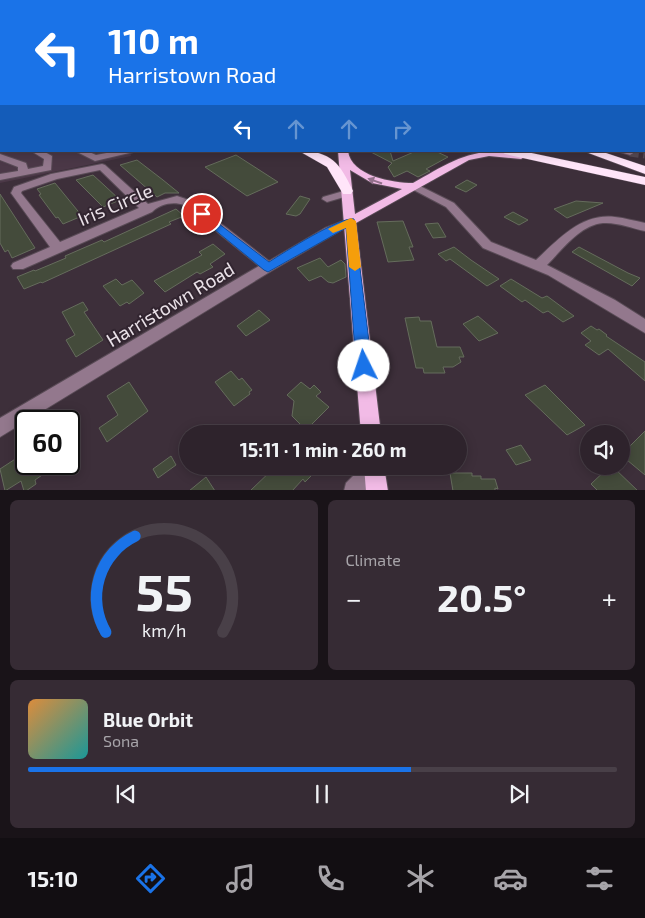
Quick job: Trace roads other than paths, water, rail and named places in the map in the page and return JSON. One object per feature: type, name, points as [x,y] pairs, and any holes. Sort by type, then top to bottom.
[{"type":"highway","points":[[307,152],[322,157],[333,165],[340,174],[347,192]]},
{"type":"highway","points":[[514,152],[533,154],[644,177]]},
{"type":"highway","points":[[590,152],[644,177]]},
{"type":"main road","name":"Harristown Road","points":[[351,221],[467,155],[489,153],[533,154]]},
{"type":"main road","points":[[343,155],[370,425]]},
{"type":"main road","points":[[343,155],[355,171],[367,178],[394,186],[414,186]]},
{"type":"main road","points":[[375,475],[377,490]]},
{"type":"street","points":[[0,177],[48,168],[49,158],[37,152]]},
{"type":"street","points":[[81,152],[95,158],[128,152]]},
{"type":"street","points":[[0,157],[23,165],[23,173]]},
{"type":"street","points":[[58,248],[16,193],[18,189],[55,176],[102,166],[148,210]]},
{"type":"street","points":[[414,186],[450,205],[487,245],[539,265],[580,286],[645,327]]},
{"type":"street","points":[[327,199],[347,192]]},
{"type":"street","name":"Iris Circle","points":[[18,266],[170,200],[183,200],[268,268]]},
{"type":"street","points":[[539,265],[589,222],[613,219],[645,227]]},
{"type":"street","name":"Harristown Road","points":[[0,428],[329,231],[351,221]]},
{"type":"street","points":[[354,490],[367,475]]},
{"type":"tunnel","points":[[630,152],[645,154]]}]
